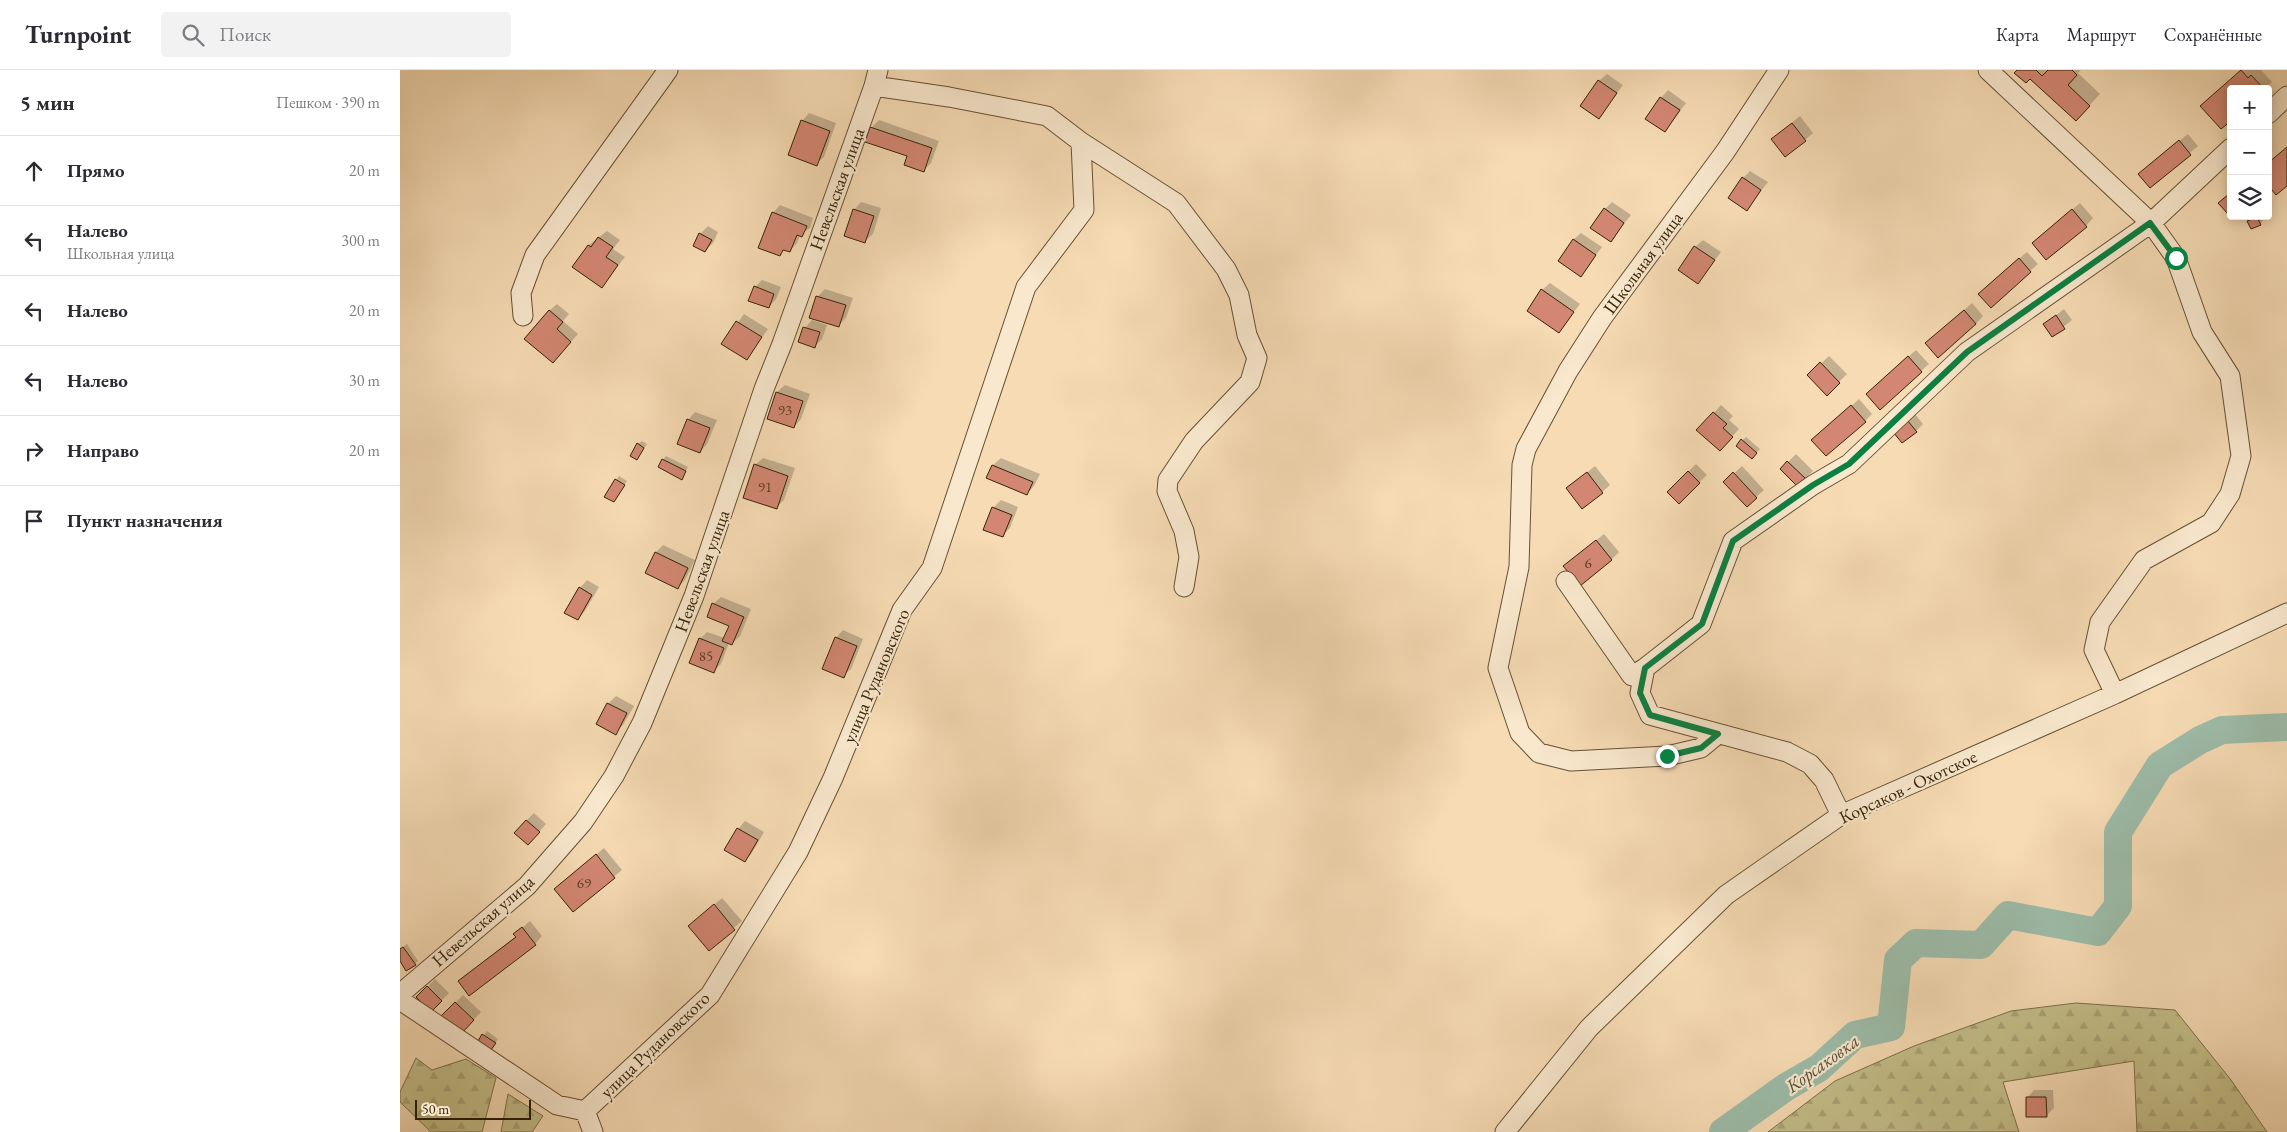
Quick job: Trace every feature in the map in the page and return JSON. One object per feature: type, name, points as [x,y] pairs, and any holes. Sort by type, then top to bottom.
[{"type":"street","points":[[523,316],[521,293],[535,255],[668,70]]},
{"type":"street","name":"Школьная улица","points":[[1718,734],[1701,748],[1667,756],[1572,761],[1539,753],[1520,733],[1498,668],[1519,567],[1522,465],[1526,449],[1573,364],[1602,318],[1725,152],[1779,70]]},
{"type":"street","points":[[1988,70],[2150,223],[2176,258],[2202,332],[2230,376],[2241,456],[2230,494],[2211,523],[2144,560],[2100,622],[2094,650],[2115,694]]},
{"type":"street","points":[[876,78],[965,100],[1048,116],[1081,142],[1176,203],[1226,269],[1239,295],[1246,335],[1257,358],[1250,382],[1194,441],[1168,480],[1167,491],[1184,531],[1189,556],[1184,587]]},
{"type":"street","name":"Невельская улица","points":[[400,994],[527,886],[583,822],[614,776],[642,723],[694,596],[764,389],[782,344],[876,78]]},
{"type":"street","points":[[2272,110],[2287,96]]},
{"type":"street","name":"улица Рудановского","points":[[593,1132],[586,1111],[710,995],[798,852],[833,778],[902,610],[932,568],[1026,287],[1084,210],[1081,142]]},
{"type":"street","points":[[1638,672],[1702,624],[1733,541],[1813,485],[1849,464],[1967,352],[2150,223],[2227,152]]},
{"type":"street","points":[[1566,581],[1638,672],[1640,693],[1650,715],[1788,752],[1810,764],[1824,780],[1841,815]]},
{"type":"street","name":"Корсаков - Охотское","points":[[1505,1132],[1589,1028],[1726,895],[1841,815],[2115,694],[2287,613]]},
{"type":"street","points":[[400,1000],[557,1105],[586,1111]]},
{"type":"green space","points":[[2076,1003],[2175,1010],[2231,1080],[2267,1132],[2137,1132],[2134,1061],[2003,1082],[2019,1132],[1768,1132],[1835,1081],[1914,1046],[2011,1011]]},
{"type":"green space","points":[[416,1058],[432,1070],[466,1059],[496,1078],[482,1132],[431,1132],[400,1102],[400,1092]]},
{"type":"green space","points":[[508,1094],[543,1116],[532,1132],[501,1132]]},
{"type":"building","points":[[2017,70],[2036,70],[2042,76],[2048,70],[2072,70],[2077,75],[2068,85],[2090,106],[2076,121],[2030,79],[2026,83],[2014,73]]},
{"type":"building","points":[[2241,70],[2248,78],[2251,75],[2260,85],[2227,85],[2227,124],[2221,129],[2200,106]]},
{"type":"building","points":[[1598,80],[1617,93],[1599,119],[1580,106]]},
{"type":"building","points":[[1660,97],[1680,110],[1665,132],[1645,119]]},
{"type":"building","points":[[801,120],[830,131],[817,166],[788,155]]},
{"type":"building","points":[[1792,123],[1806,141],[1785,157],[1771,139]]},
{"type":"building","points":[[870,127],[932,148],[924,172],[904,165],[907,156],[865,142]]},
{"type":"building","points":[[2179,140],[2191,155],[2150,188],[2138,174]]},
{"type":"building","points":[[2287,147],[2287,186],[2276,195],[2272,190],[2272,160]]},
{"type":"building","points":[[1742,177],[1761,190],[1747,211],[1728,198]]},
{"type":"building","points":[[2227,196],[2227,213],[2218,203]]},
{"type":"building","points":[[1604,208],[1624,223],[1611,242],[1590,228]]},
{"type":"building","points":[[853,209],[874,216],[865,243],[844,236]]},
{"type":"building","points":[[2072,209],[2087,227],[2046,260],[2032,243]]},
{"type":"building","points":[[772,212],[807,226],[802,237],[797,235],[790,252],[783,250],[780,256],[758,248]]},
{"type":"building","points":[[2258,220],[2261,225],[2251,229],[2247,221]]},
{"type":"building","points":[[699,233],[712,240],[705,252],[693,246]]},
{"type":"building","points":[[598,237],[613,247],[606,257],[618,265],[602,288],[572,267],[588,245],[591,247]]},
{"type":"building","points":[[1573,239],[1596,255],[1581,277],[1558,261]]},
{"type":"building","points":[[1694,246],[1715,260],[1698,284],[1678,270]]},
{"type":"building","points":[[2019,258],[2031,272],[1991,308],[1978,294]]},
{"type":"building","points":[[754,286],[774,294],[769,308],[748,301]]},
{"type":"building","points":[[1541,289],[1574,312],[1559,333],[1527,311]]},
{"type":"building","points":[[816,296],[846,305],[839,327],[809,318]]},
{"type":"building","points":[[549,310],[563,322],[557,329],[571,342],[553,363],[524,339]]},
{"type":"building","points":[[1964,310],[1976,324],[1938,358],[1925,343]]},
{"type":"building","points":[[2056,315],[2065,329],[2052,337],[2043,324]]},
{"type":"building","points":[[736,321],[762,337],[747,360],[721,344]]},
{"type":"building","points":[[803,327],[820,332],[815,348],[798,342]]},
{"type":"building","points":[[1908,356],[1922,372],[1880,410],[1866,394]]},
{"type":"building","points":[[1820,362],[1840,383],[1827,396],[1807,375]]},
{"type":"building","points":[[776,392],[803,401],[794,428],[767,419]]},
{"type":"building","points":[[1851,405],[1866,422],[1826,456],[1811,440]]},
{"type":"building","points":[[1713,412],[1727,424],[1723,428],[1733,437],[1720,451],[1696,430]]},
{"type":"building","points":[[687,419],[710,428],[700,453],[677,444]]},
{"type":"building","points":[[1907,420],[1917,432],[1902,443],[1893,432]]},
{"type":"building","points":[[1741,439],[1757,453],[1752,459],[1736,446]]},
{"type":"building","points":[[637,443],[644,448],[637,460],[630,456]]},
{"type":"building","points":[[662,459],[686,471],[682,480],[658,467]]},
{"type":"building","points":[[1787,461],[1806,479],[1798,487],[1780,469]]},
{"type":"building","points":[[754,464],[788,476],[777,509],[743,498]]},
{"type":"building","points":[[992,465],[1033,482],[1027,495],[986,478]]},
{"type":"building","points":[[1688,471],[1700,483],[1679,504],[1667,492]]},
{"type":"building","points":[[1587,472],[1603,493],[1582,509],[1566,488]]},
{"type":"building","points":[[1733,472],[1757,498],[1747,507],[1723,482]]},
{"type":"building","points":[[615,479],[625,485],[614,502],[604,497]]},
{"type":"building","points":[[992,507],[1012,515],[1003,537],[983,530]]},
{"type":"building","points":[[1596,540],[1612,560],[1580,586],[1563,566]]},
{"type":"building","points":[[655,552],[688,568],[678,589],[645,573]]},
{"type":"building","points":[[579,587],[592,595],[578,620],[564,613]]},
{"type":"building","points":[[712,603],[744,617],[732,645],[722,641],[729,626],[707,617]]},
{"type":"building","points":[[835,637],[857,646],[844,678],[822,669]]},
{"type":"building","points":[[699,638],[724,648],[714,673],[689,663]]},
{"type":"building","points":[[607,703],[627,713],[616,735],[596,724]]},
{"type":"building","points":[[526,820],[540,832],[528,845],[514,833]]},
{"type":"building","points":[[737,828],[758,840],[745,862],[724,850]]},
{"type":"building","points":[[596,854],[615,878],[573,912],[554,889]]},
{"type":"building","points":[[714,904],[735,930],[709,951],[688,926]]},
{"type":"building","points":[[522,927],[536,945],[469,996],[458,981],[516,937],[513,934]]},
{"type":"building","points":[[403,947],[416,965],[406,971],[400,961],[400,949]]},
{"type":"building","points":[[427,986],[442,1001],[431,1012],[416,997]]},
{"type":"building","points":[[455,1002],[474,1020],[462,1033],[451,1022],[447,1026],[439,1018]]},
{"type":"building","points":[[482,1034],[496,1043],[491,1050],[478,1041]]},
{"type":"building","points":[[2026,1097],[2046,1097],[2047,1117],[2026,1117]]},
{"type":"waterway","name":"Корсаковка","points":[[1723,1132],[1786,1087],[1819,1068],[1855,1035],[1891,1027],[1898,960],[1916,943],[1981,945],[2008,915],[2098,932],[2118,906],[2118,832],[2160,765],[2200,740],[2222,730],[2287,727]]},
{"type":"route","points":[[1667,756],[1701,748],[1718,734],[1650,715],[1640,693],[1645,668],[1702,624],[1733,541],[1813,485],[1849,464],[1967,352],[2150,223],[2176,258]]}]
